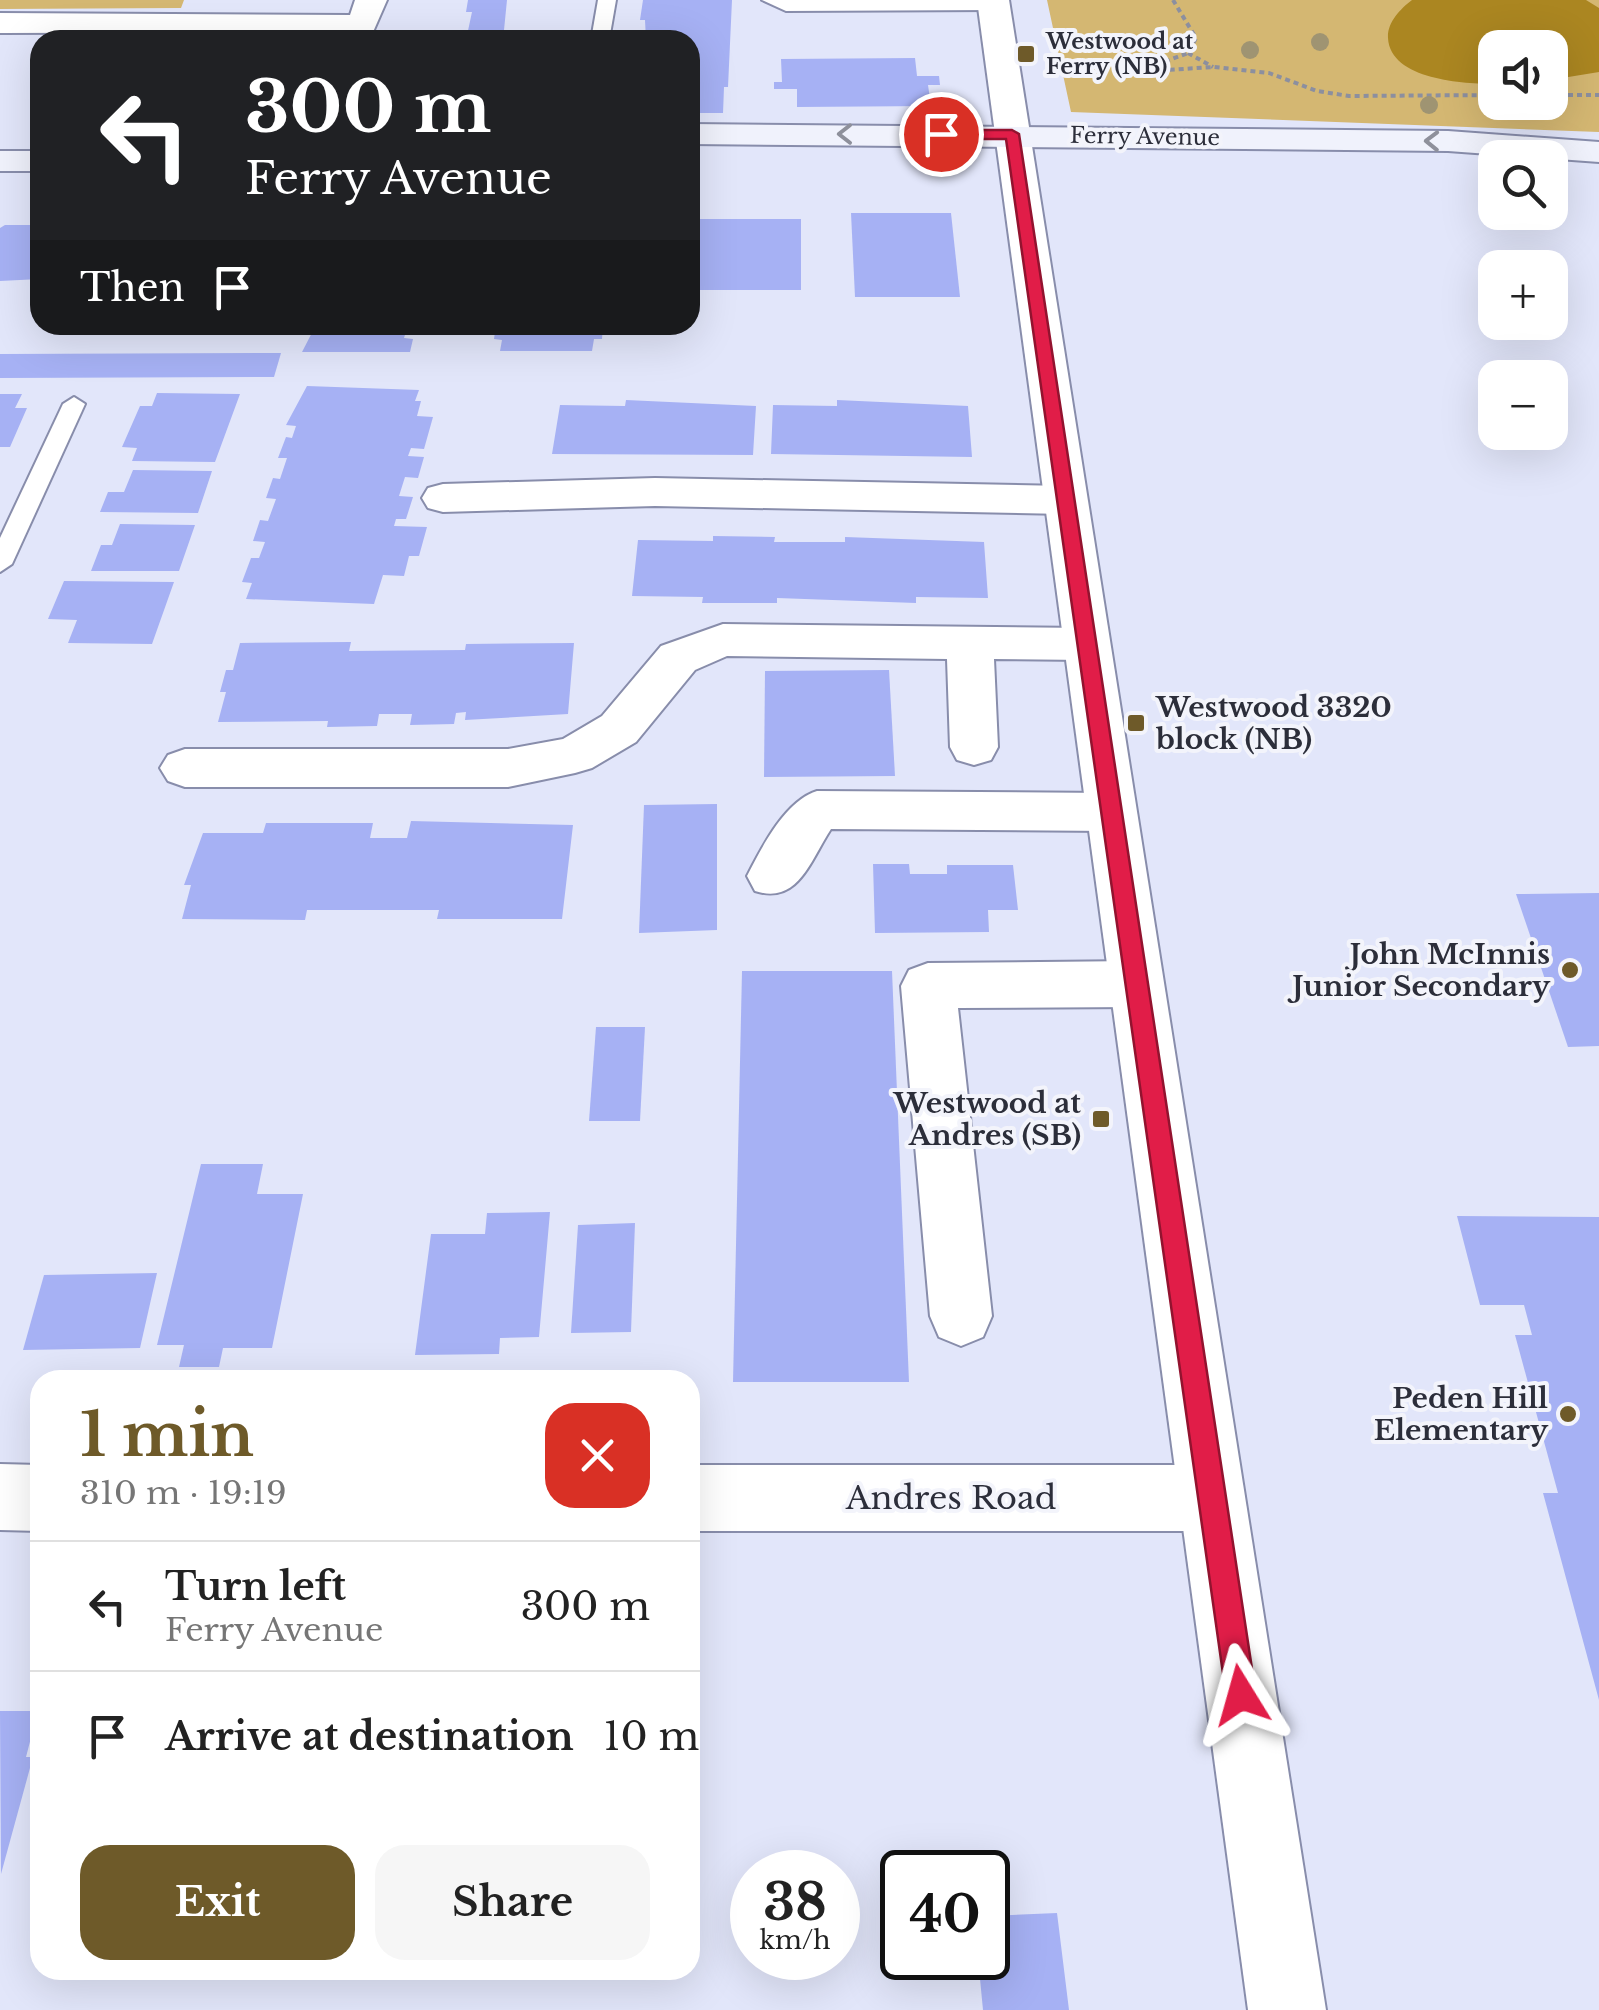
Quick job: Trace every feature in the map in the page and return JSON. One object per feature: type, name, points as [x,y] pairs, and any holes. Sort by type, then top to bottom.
[{"type":"main road","points":[[0,134],[30,134]]},
{"type":"main road","name":"Ferry Avenue","points":[[700,134],[1478,168]]},
{"type":"main road","name":"Ferry Avenue","points":[[700,162],[1014,148],[1448,141],[1599,152]]},
{"type":"main road","points":[[0,162],[30,162]]},
{"type":"main road","points":[[1568,173],[1599,175]]},
{"type":"street","points":[[0,23],[362,25],[370,0]]},
{"type":"street","points":[[993,2],[1287,2010]]},
{"type":"street","points":[[443,498],[656,492],[1065,500]]},
{"type":"street","points":[[185,768],[508,768],[575,756],[619,729],[678,658],[723,640],[1085,644]]},
{"type":"street","points":[[970,642],[974,747]]},
{"type":"street","points":[[773,876],[817,810],[1110,812]]},
{"type":"street","points":[[962,1316],[928,986],[1136,984]]},
{"type":"street","points":[[0,1498],[30,1498]]},
{"type":"street","name":"Andres Road","points":[[700,1498],[1212,1498]]},
{"type":"lane","points":[[602,30],[606,0]]},
{"type":"lane","points":[[771,0],[786,6],[993,2]]},
{"type":"lane","points":[[0,564],[74,404]]},
{"type":"path","points":[[1173,0],[1196,38],[1188,53],[1162,66],[1172,72],[1214,67],[1269,74],[1332,94],[1478,95]]},
{"type":"path","points":[[1188,53],[1214,67]]},
{"type":"path","points":[[1568,96],[1599,95]]},
{"type":"shaded area","points":[[0,0],[184,0],[181,8],[0,9]]},
{"type":"shaded area","points":[[1047,0],[1599,0],[1599,132],[1071,112]]},
{"type":"shaded area","points":[[1412,0],[1586,0],[1599,8],[1599,72],[1568,77],[1568,30],[1478,30],[1478,83],[1431,77],[1401,63],[1392,52],[1390,27]]},
{"type":"building","points":[[468,0],[507,0],[504,30],[468,30],[472,12],[466,12]]},
{"type":"building","points":[[643,0],[732,0],[723,113],[700,113],[700,30],[646,30],[645,20],[640,20]]},
{"type":"building","points":[[915,58],[917,76],[939,76],[940,85],[928,85],[931,106],[797,107],[797,89],[774,89],[774,82],[782,82],[781,59]]},
{"type":"building","points":[[851,213],[951,213],[960,297],[855,297]]},
{"type":"building","points":[[700,219],[801,219],[801,290],[700,290]]},
{"type":"building","points":[[30,225],[30,280],[0,281],[0,228]]},
{"type":"building","points":[[311,335],[405,335],[404,338],[413,339],[410,352],[302,352]]},
{"type":"building","points":[[495,335],[602,335],[602,339],[594,339],[592,351],[500,351],[502,340],[494,339]]},
{"type":"building","points":[[281,353],[274,377],[0,378],[0,354]]},
{"type":"building","points":[[307,386],[419,390],[415,401],[421,401],[417,416],[433,417],[424,449],[411,448],[408,456],[424,457],[418,478],[405,477],[399,496],[413,497],[406,519],[396,519],[394,526],[427,527],[419,556],[409,556],[404,576],[383,575],[374,604],[246,599],[252,583],[242,582],[251,558],[259,558],[265,542],[253,541],[260,520],[268,521],[276,499],[266,498],[273,478],[280,479],[287,458],[278,458],[286,437],[292,438],[296,426],[286,425]]},
{"type":"building","points":[[157,393],[240,394],[215,462],[132,461],[137,448],[122,447],[140,406],[152,406]]},
{"type":"building","points":[[0,394],[22,394],[15,408],[27,408],[10,447],[0,447]]},
{"type":"building","points":[[626,400],[756,406],[753,455],[552,454],[560,405],[625,406]]},
{"type":"building","points":[[837,400],[968,406],[972,457],[771,454],[773,405],[837,406]]},
{"type":"building","points":[[133,470],[212,471],[198,513],[100,512],[108,492],[124,492]]},
{"type":"building","points":[[120,524],[195,525],[179,571],[91,571],[101,545],[112,545]]},
{"type":"building","points":[[713,536],[775,537],[774,542],[845,542],[845,537],[984,542],[988,598],[916,597],[916,603],[777,598],[777,603],[702,603],[703,597],[632,596],[638,540],[713,541]]},
{"type":"building","points":[[64,581],[174,582],[152,644],[68,643],[77,620],[48,619]]},
{"type":"building","points":[[351,642],[349,651],[465,650],[466,644],[574,643],[568,714],[465,720],[466,712],[456,713],[454,724],[410,725],[412,714],[379,714],[377,726],[327,727],[328,721],[218,722],[226,692],[220,692],[226,670],[233,670],[240,643]]},
{"type":"building","points":[[889,670],[895,776],[764,777],[765,671]]},
{"type":"building","points":[[717,804],[717,930],[639,933],[644,805]]},
{"type":"building","points":[[411,821],[573,825],[562,919],[437,919],[439,910],[307,910],[305,920],[182,919],[191,885],[184,885],[203,833],[263,833],[266,823],[373,823],[370,838],[407,838]]},
{"type":"building","points":[[873,864],[909,864],[910,874],[947,874],[947,865],[1013,865],[1018,910],[988,910],[989,932],[875,933]]},
{"type":"building","name":"John McInnis Junior Secondary","points":[[1599,893],[1599,1046],[1568,1047],[1516,894]]},
{"type":"building","points":[[742,971],[892,971],[909,1382],[733,1382]]},
{"type":"building","points":[[596,1027],[645,1027],[640,1121],[589,1121]]},
{"type":"building","points":[[201,1164],[263,1164],[257,1194],[303,1194],[272,1348],[223,1348],[219,1367],[179,1367],[184,1345],[157,1345]]},
{"type":"building","points":[[550,1212],[539,1337],[500,1338],[499,1354],[415,1355],[431,1234],[485,1234],[487,1213]]},
{"type":"building","name":"Peden Hill Elementary","points":[[1457,1216],[1599,1217],[1599,1700],[1543,1493],[1558,1493],[1515,1335],[1532,1335],[1524,1305],[1480,1305]]},
{"type":"building","points":[[635,1223],[631,1332],[571,1333],[578,1225]]},
{"type":"building","points":[[157,1273],[140,1348],[23,1350],[44,1275]]},
{"type":"building","points":[[0,1711],[30,1711],[26,1757],[30,1757],[30,1768],[1,1874]]},
{"type":"building","points":[[1057,1913],[1069,2010],[983,2010],[980,1980],[1010,1980],[1010,1915]]},
{"type":"place","name":"Westwood at Ferry (NB)","points":[[1026,54]]},
{"type":"place","name":"Westwood 3320 block (NB)","points":[[1136,723]]},
{"type":"place","name":"John McInnis Junior Secondary","points":[[1570,970]]},
{"type":"place","name":"Westwood at Andres (SB)","points":[[1101,1119]]},
{"type":"place","name":"Peden Hill Elementary","points":[[1568,1414]]},
{"type":"route","points":[[941,134],[1012,134],[1241,1695]]}]
